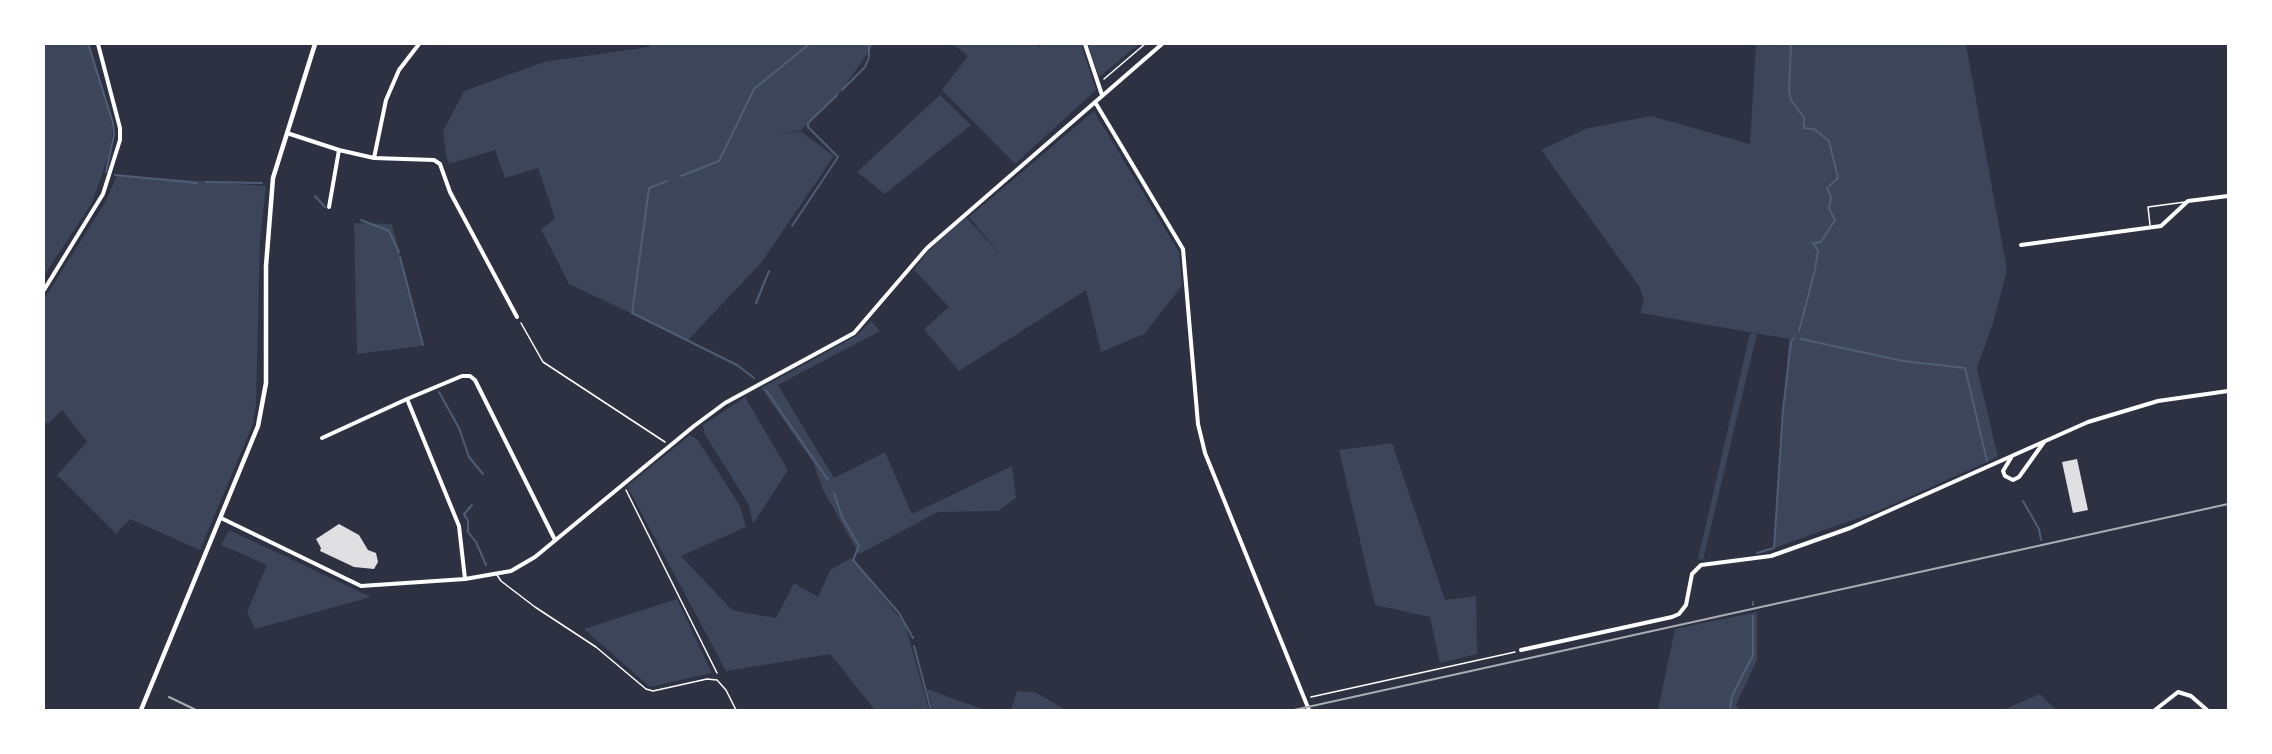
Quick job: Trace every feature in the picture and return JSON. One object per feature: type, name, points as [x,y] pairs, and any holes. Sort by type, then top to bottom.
[{"type":"street","points":[[44,290],[103,194],[120,140],[120,128],[98,44]]},
{"type":"street","points":[[141,711],[253,440],[263,404],[269,208],[273,178],[315,44]]},
{"type":"street","points":[[374,158],[386,100],[399,70],[419,44]]},
{"type":"street","points":[[1085,44],[1102,95]]},
{"type":"street","points":[[221,518],[361,586],[465,579],[497,575],[521,566],[725,403],[854,333],[927,248],[1162,44]]},
{"type":"street","points":[[1095,102],[1183,249],[1198,424],[1203,443],[1309,711]]},
{"type":"street","points":[[286,133],[339,150],[374,158],[434,160],[440,164],[450,192],[517,317]]},
{"type":"street","points":[[329,207],[339,150]]},
{"type":"street","points":[[2021,245],[2151,229],[2161,226],[2188,201],[2229,196]]},
{"type":"street","points":[[322,438],[407,399],[462,376],[470,376],[475,380],[555,540]]},
{"type":"street","points":[[1521,650],[1672,617],[1679,614],[1686,604],[1692,574],[1701,565],[1771,556],[1850,528],[2088,422],[2158,401],[2229,391]]},
{"type":"street","points":[[407,399],[459,525],[465,579]]},
{"type":"street","points":[[2012,456],[2003,471],[2005,476],[2013,480],[2019,477],[2044,441]]},
{"type":"street","points":[[2155,711],[2178,692],[2191,696],[2207,711]]},
{"type":"lane","points":[[2151,229],[2148,207],[2188,201]]},
{"type":"lane","points":[[497,575],[501,581],[535,607],[596,647],[646,689],[653,691],[707,679],[717,680],[726,690],[736,711]]},
{"type":"path","points":[[1099,88],[1104,78],[1145,44]]},
{"type":"path","points":[[517,317],[543,362],[670,446]]},
{"type":"path","points":[[623,484],[717,670],[717,680]]},
{"type":"path","points":[[1304,698],[1521,650]]},
{"type":"shaded area","points":[[44,44],[90,44],[112,119],[112,135],[109,154],[92,203],[44,276]]},
{"type":"shaded area","points":[[652,44],[874,44],[837,97],[801,130],[774,136],[800,131],[834,156],[761,263],[688,340],[569,284],[541,229],[555,219],[538,168],[505,178],[495,150],[449,164],[443,131],[464,91],[544,62],[648,47]]},
{"type":"shaded area","points":[[953,44],[1037,44],[1039,47],[1042,44],[1081,44],[1096,90],[1015,164],[942,90],[968,56]]},
{"type":"shaded area","points":[[1088,44],[1139,44],[1099,77]]},
{"type":"shaded area","points":[[1756,44],[1772,46],[1772,44],[1966,44],[2007,270],[1993,323],[1977,368],[1998,457],[1878,511],[1774,548],[1789,339],[1640,313],[1644,300],[1639,286],[1541,150],[1588,128],[1651,116],[1750,144]]},
{"type":"shaded area","points":[[940,95],[971,125],[885,194],[857,172]]},
{"type":"shaded area","points":[[1094,111],[1179,252],[1182,286],[1144,334],[1101,352],[1086,290],[959,371],[924,329],[949,307],[914,270],[928,251],[966,217],[1002,256],[969,217]]},
{"type":"shaded area","points":[[117,175],[266,186],[260,240],[256,404],[253,424],[200,550],[130,519],[116,534],[57,475],[87,442],[62,410],[49,423],[44,423],[44,299],[106,201]]},
{"type":"shaded area","points":[[354,223],[392,224],[422,346],[357,354]]},
{"type":"shaded area","points":[[871,321],[880,331],[778,385],[834,478],[885,452],[912,514],[1012,466],[1016,498],[998,511],[938,512],[859,554],[823,490],[813,462],[761,388],[856,336]]},
{"type":"shaded area","points":[[1750,333],[1757,334],[1703,560],[1698,559]]},
{"type":"shaded area","points":[[745,397],[788,470],[753,524],[749,505],[704,433],[703,425]]},
{"type":"shaded area","points":[[690,435],[698,440],[740,506],[746,527],[681,556],[732,610],[776,618],[794,583],[818,597],[830,570],[851,558],[905,624],[929,710],[875,710],[830,654],[726,671],[627,486]]},
{"type":"shaded area","points":[[1392,443],[1445,600],[1476,596],[1477,654],[1440,663],[1430,617],[1375,605],[1339,450]]},
{"type":"shaded area","points":[[229,530],[371,597],[255,629],[247,612],[267,565],[221,545]]},
{"type":"shaded area","points":[[677,599],[712,673],[650,687],[584,629]]},
{"type":"shaded area","points":[[1757,612],[1757,660],[1736,705],[1739,710],[1658,710],[1675,629]]},
{"type":"shaded area","points":[[927,689],[985,710],[933,710]]},
{"type":"shaded area","points":[[1017,691],[1035,692],[1066,710],[1011,710]]},
{"type":"shaded area","points":[[2040,694],[2056,710],[2003,710]]},
{"type":"building","points":[[2077,459],[2088,510],[2073,513],[2062,462]]},
{"type":"building","points":[[339,524],[359,535],[368,550],[376,553],[378,562],[374,569],[354,567],[320,551],[321,548],[316,539]]},
{"type":"waterway","points":[[88,44],[113,123],[114,135],[106,172]]},
{"type":"waterway","points":[[681,176],[719,161],[754,89],[809,44]]},
{"type":"waterway","points":[[842,90],[865,67],[869,57],[869,44]]},
{"type":"waterway","points":[[1791,44],[1789,91],[1791,100],[1804,118],[1804,128],[1814,129],[1829,141],[1838,178],[1827,188],[1831,197],[1829,208],[1835,220],[1821,242],[1813,243],[1818,251],[1815,270],[1799,331]]},
{"type":"waterway","points":[[792,226],[838,157],[808,127],[808,123],[837,95]]},
{"type":"waterway","points":[[115,175],[197,183]]},
{"type":"waterway","points":[[667,181],[649,188],[632,313],[737,365],[754,378]]},
{"type":"waterway","points":[[206,182],[262,183]]},
{"type":"waterway","points":[[315,196],[325,207]]},
{"type":"waterway","points":[[361,220],[389,231],[399,252]]},
{"type":"waterway","points":[[400,257],[423,345]]},
{"type":"waterway","points":[[756,303],[769,271]]},
{"type":"waterway","points":[[1757,553],[1774,548],[1783,410],[1791,342],[1794,338]]},
{"type":"waterway","points":[[1801,339],[1903,361],[1965,368],[1987,461]]},
{"type":"waterway","points":[[766,390],[828,480]]},
{"type":"waterway","points":[[439,392],[459,428],[469,457],[483,474]]},
{"type":"waterway","points":[[834,493],[842,517],[859,546],[853,560],[899,613],[913,638]]},
{"type":"waterway","points":[[2023,501],[2039,529],[2041,540]]},
{"type":"waterway","points":[[472,505],[464,514],[468,521],[468,532],[476,542],[486,565]]},
{"type":"waterway","points":[[1730,710],[1732,696],[1753,655],[1753,616]]},
{"type":"waterway","points":[[914,646],[931,710]]},
{"type":"railway","points":[[1294,710],[2228,504]]},
{"type":"railway","points":[[169,697],[196,710]]}]
